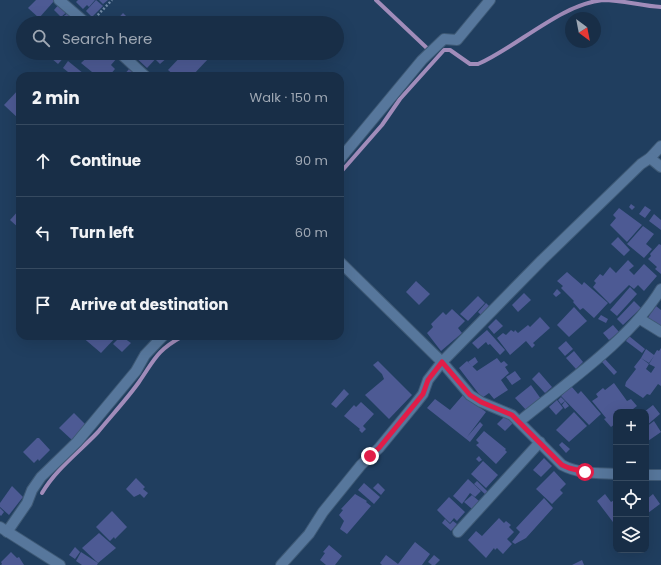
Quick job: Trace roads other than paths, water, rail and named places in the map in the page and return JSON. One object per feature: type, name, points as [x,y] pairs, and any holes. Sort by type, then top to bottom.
[{"type":"street","points":[[60,0],[78,16]]},
{"type":"street","points":[[344,154],[425,56],[444,39],[457,40],[490,0]]},
{"type":"street","points":[[128,60],[141,72]]},
{"type":"street","points":[[281,565],[309,534],[323,512],[361,465],[379,448],[416,403],[423,394],[428,380],[442,362],[542,260],[661,146]]},
{"type":"street","points":[[650,158],[661,167]]},
{"type":"street","points":[[344,266],[442,362],[470,395],[481,402],[512,415],[520,421],[562,465],[585,472],[613,474]]},
{"type":"street","points":[[520,421],[604,352],[640,319],[661,289]]},
{"type":"street","points":[[640,319],[661,332]]},
{"type":"street","points":[[60,565],[4,529],[27,504],[32,490],[41,477],[77,442],[136,371],[145,355],[159,340]]},
{"type":"street","points":[[458,532],[540,442]]},
{"type":"street","points":[[649,474],[661,475]]},
{"type":"waterway","points":[[376,0],[430,51]]},
{"type":"waterway","points":[[344,168],[382,125],[400,99],[444,50],[450,50],[470,64],[478,64],[493,57],[539,27],[571,9],[587,3],[610,0],[661,7]]},
{"type":"waterway","points":[[42,493],[61,468],[98,432],[124,401],[161,351],[176,340]]}]
